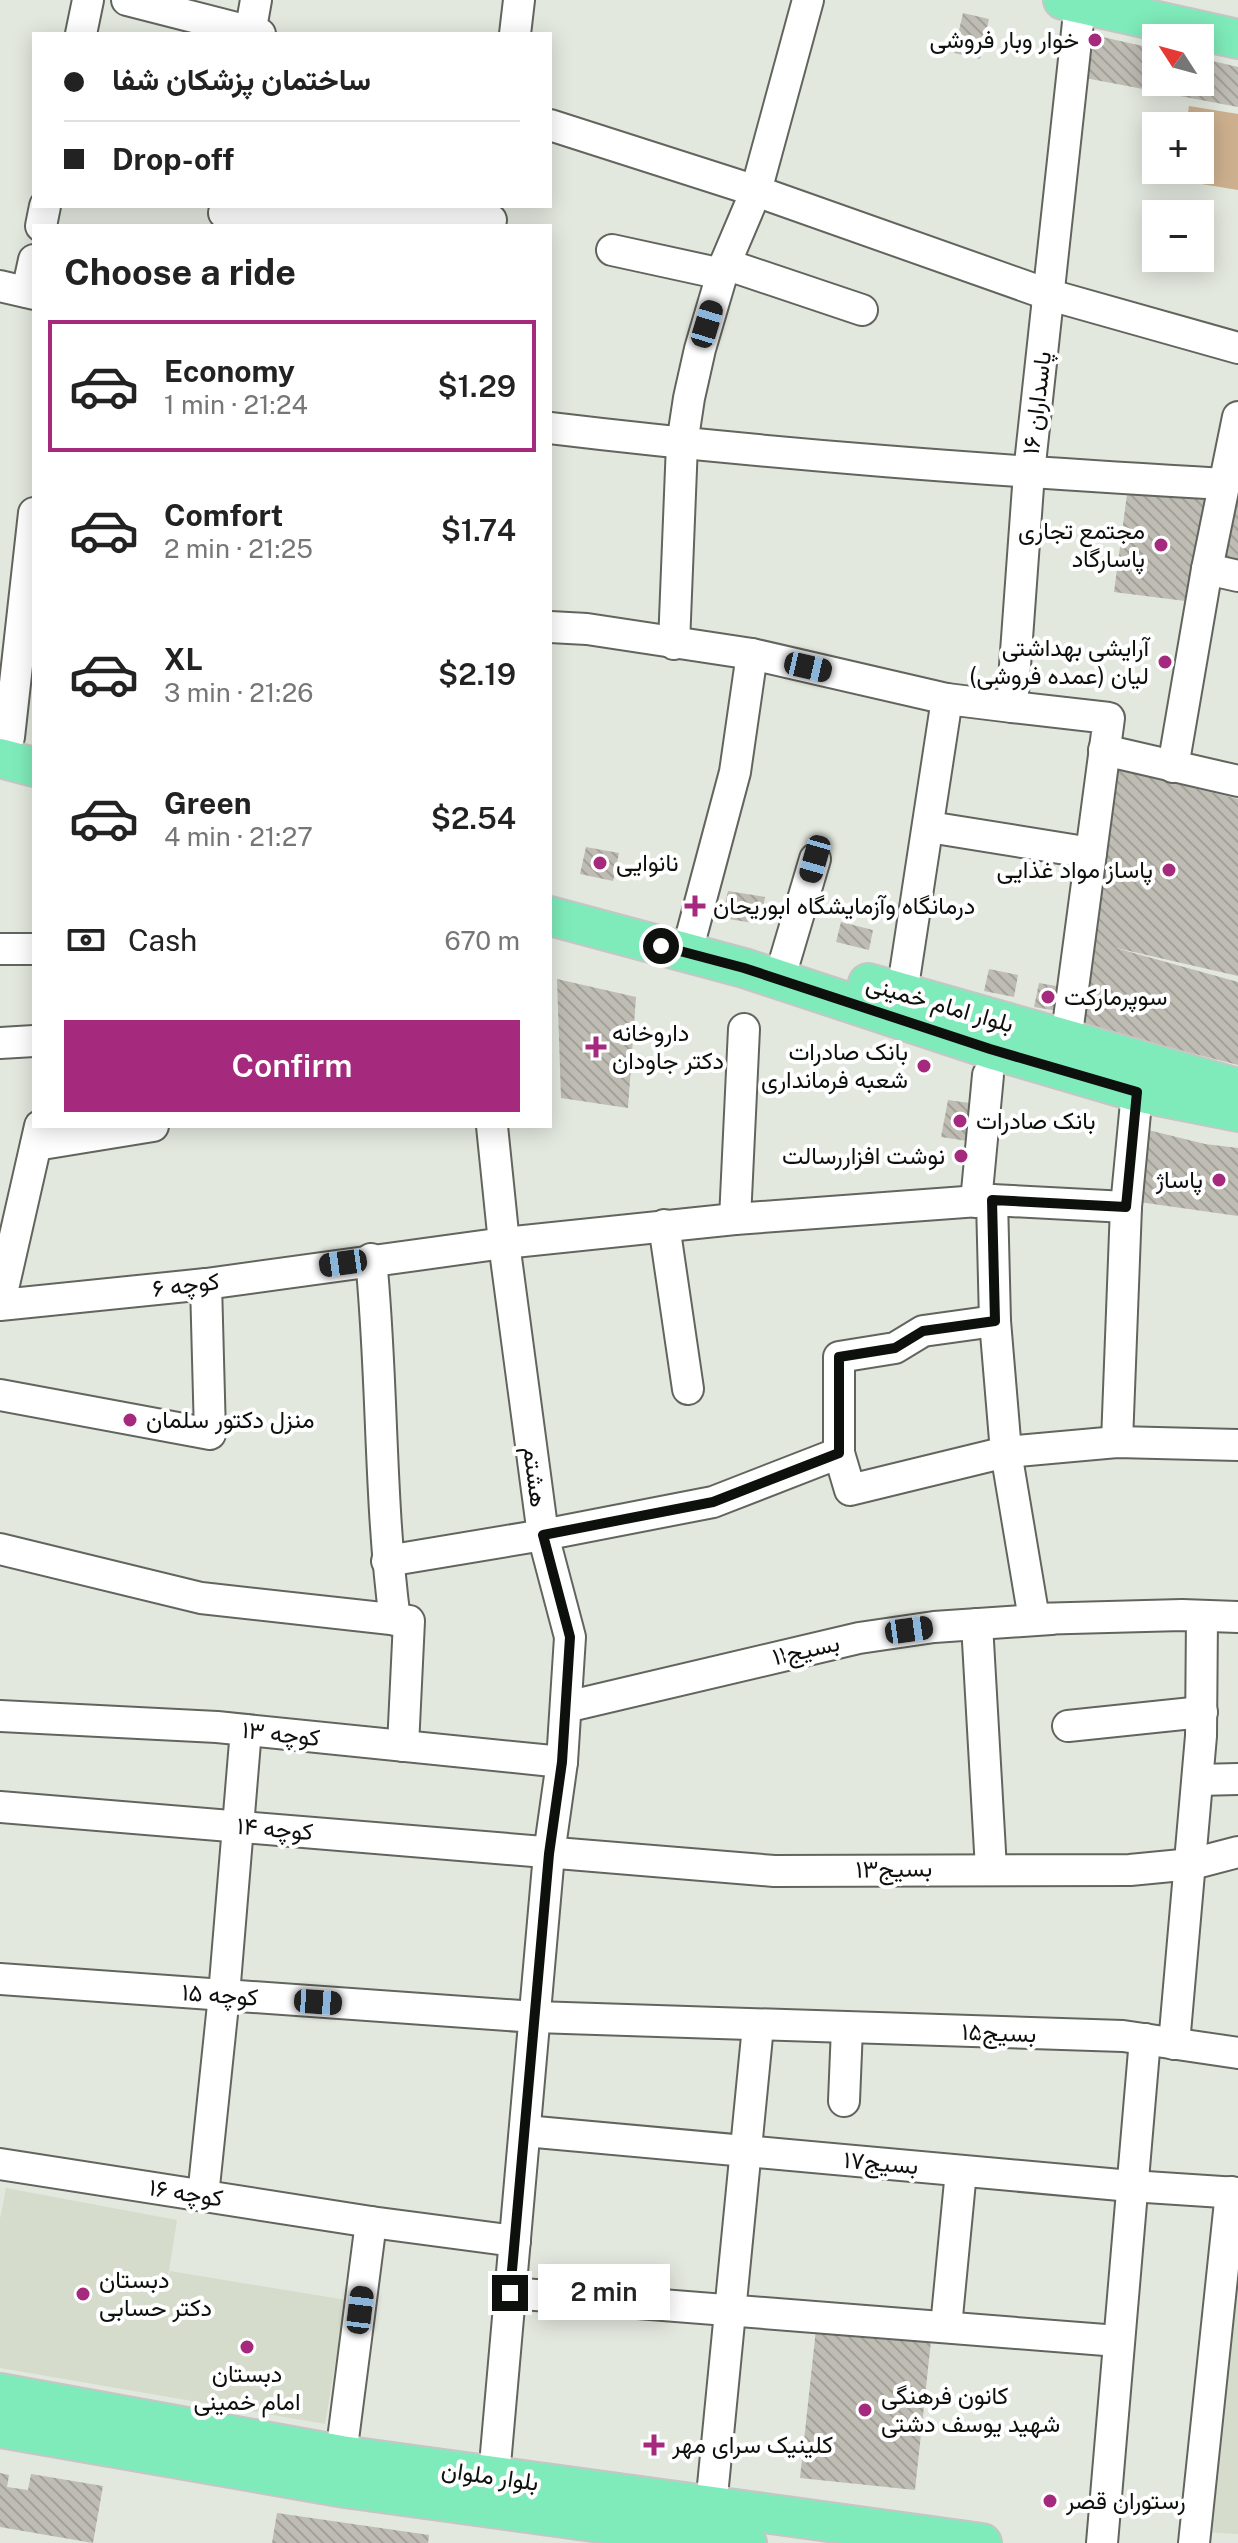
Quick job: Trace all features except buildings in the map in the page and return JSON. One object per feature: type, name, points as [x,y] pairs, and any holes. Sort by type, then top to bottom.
[{"type":"main road","points":[[1153,0],[1238,18]]},
{"type":"main road","points":[[1071,2],[1238,39]]},
{"type":"main road","points":[[11,743],[32,765]]},
{"type":"main road","name":"بلوار امام خمینی","points":[[552,895],[1066,1041],[1137,1092],[1238,1112]]},
{"type":"main road","name":"بلوار امام خمینی","points":[[552,917],[744,968],[990,1049],[1238,1088]]},
{"type":"main road","name":"بلوار ملوان","points":[[0,2393],[341,2455],[711,2506],[749,2533]]},
{"type":"main road","name":"بلوار ملوان","points":[[0,2428],[345,2488],[657,2537],[749,2533],[982,2543]]},
{"type":"street","points":[[81,32],[88,0]]},
{"type":"street","points":[[127,0],[249,32]]},
{"type":"street","points":[[253,32],[256,0]]},
{"type":"street","points":[[515,32],[519,0]]},
{"type":"street","points":[[674,644],[682,444],[700,349],[724,269],[756,191],[808,0]]},
{"type":"street","name":"پاسداران ۱۶","points":[[1012,707],[1029,473],[1050,295],[1071,2]]},
{"type":"street","points":[[552,126],[756,191],[1050,295],[1238,348]]},
{"type":"street","points":[[224,215],[491,217]]},
{"type":"street","points":[[612,250],[724,269],[862,310]]},
{"type":"street","points":[[20,291],[32,264]]},
{"type":"street","points":[[1173,767],[1207,569],[1238,417]]},
{"type":"street","points":[[552,428],[682,444],[1029,473],[1224,484]]},
{"type":"street","points":[[11,743],[32,533]]},
{"type":"street","points":[[1207,569],[1238,576]]},
{"type":"street","points":[[552,627],[587,629],[752,654],[947,699],[1109,718],[1066,1041]]},
{"type":"street","points":[[692,933],[735,772],[752,654]]},
{"type":"street","points":[[902,993],[947,699]]},
{"type":"street","points":[[1104,750],[1238,781]]},
{"type":"street","points":[[929,827],[1091,853]]},
{"type":"street","points":[[785,960],[815,859]]},
{"type":"street","points":[[0,949],[32,949]]},
{"type":"street","points":[[735,1219],[744,1029]]},
{"type":"street","points":[[0,1043],[32,1041]]},
{"type":"street","points":[[988,1075],[984,1201],[1006,1452],[1042,1619]]},
{"type":"street","points":[[1117,1442],[1126,1207],[1137,1092]]},
{"type":"street","points":[[0,1304],[14,1181],[38,1135],[127,1128]]},
{"type":"street","name":"هشتم","points":[[492,1128],[504,1243],[543,1535],[570,1637],[562,1762],[549,1854],[494,2476]]},
{"type":"street","name":"کوچه ۶","points":[[0,1304],[206,1284],[371,1259],[664,1225],[984,1201],[1126,1207]]},
{"type":"street","points":[[664,1225],[688,1389]]},
{"type":"street","points":[[371,1259],[379,1339],[387,1561],[395,1620]]},
{"type":"street","points":[[0,1395],[210,1434],[206,1284]]},
{"type":"street","points":[[995,1321],[923,1331],[895,1348],[839,1357],[839,1453],[850,1490],[1006,1452],[1117,1442],[1238,1445]]},
{"type":"street","points":[[387,1561],[713,1502],[839,1453]]},
{"type":"street","points":[[0,1549],[201,1598],[409,1621],[403,1746]]},
{"type":"street","points":[[1102,2543],[1131,2186],[1192,1864],[1202,1712],[1202,1616]]},
{"type":"street","name":"بسیج۱۱","points":[[566,1707],[859,1638],[934,1627],[1042,1619],[1238,1617]]},
{"type":"street","points":[[977,1624],[991,1869]]},
{"type":"street","points":[[1068,1726],[1202,1712]]},
{"type":"street","name":"کوچه ۱۳","points":[[0,1716],[246,1730],[562,1762]]},
{"type":"street","points":[[203,2196],[224,1995],[246,1730]]},
{"type":"street","points":[[1198,1780],[1238,1779]]},
{"type":"street","name":"کوچه ۱۴","points":[[0,1807],[549,1854]]},
{"type":"street","name":"بسیج۱۳","points":[[549,1854],[774,1871],[1130,1870],[1192,1864],[1238,1852]]},
{"type":"street","name":"کوچه ۱۵","points":[[0,1979],[535,2017],[758,2026]]},
{"type":"street","points":[[711,2506],[758,2026]]},
{"type":"street","name":"بسیج۱۵","points":[[758,2026],[1123,2036],[1238,2053]]},
{"type":"street","points":[[844,2101],[847,2028]]},
{"type":"street","name":"بسیج۱۷","points":[[525,2131],[1131,2186],[1235,2192]]},
{"type":"street","name":"کوچه ۱۶","points":[[0,2164],[371,2222],[515,2241]]},
{"type":"street","points":[[946,2327],[961,2171]]},
{"type":"street","points":[[1194,2543],[1235,2192]]},
{"type":"street","points":[[341,2455],[371,2222]]},
{"type":"street","points":[[510,2293],[1118,2341]]},
{"type":"shaded area","points":[[1189,106],[1238,114],[1238,190],[1201,184],[1214,184],[1214,112],[1188,112]]},
{"type":"shaded area","points":[[6,2188],[177,2220],[167,2283],[170,2271],[346,2300],[325,2424],[0,2368],[0,2219]]},
{"type":"shaded area","points":[[1238,2196],[1238,2534],[1204,2532]]},
{"type":"place","name":"خوار وبار فروشی","points":[[1095,40]]},
{"type":"place","name":"مجتمع تجاری پاسارگاد","points":[[1161,545]]},
{"type":"place","name":"آرایشی بهداشتی لیان (عمده فروشی)","points":[[1165,662]]},
{"type":"place","name":"نانوایی","points":[[600,863]]},
{"type":"place","name":"پاساز مواد غذایی","points":[[1169,870]]},
{"type":"place","name":"درمانگاه وآزمایشگاه ابوریحان","points":[[695,906]]},
{"type":"place","name":"سوپرمارکت","points":[[1048,997]]},
{"type":"place","name":"داروخانه دکتر جاودان","points":[[596,1047]]},
{"type":"place","name":"بانک صادرات شعبه فرمانداری","points":[[924,1066]]},
{"type":"place","name":"بانک صادرات","points":[[960,1121]]},
{"type":"place","name":"نوشت افزاررسالت","points":[[961,1156]]},
{"type":"place","name":"پاساژ","points":[[1219,1180]]},
{"type":"place","name":"منزل دکتور سلمان","points":[[130,1420]]},
{"type":"place","name":"دبستان دکتر حسابی","points":[[83,2294]]},
{"type":"place","name":"دبستان امام خمینی","points":[[247,2347]]},
{"type":"place","name":"کانون فرهنگی شهید یوسف دشتی","points":[[865,2410]]},
{"type":"place","name":"کلینیک سرای مهر","points":[[654,2445]]},
{"type":"place","name":"رستوران قصر","points":[[1050,2501]]},
{"type":"route","points":[[510,2293],[549,1854],[562,1762],[570,1637],[543,1535],[713,1502],[839,1453],[839,1357],[895,1348],[923,1331],[995,1321],[992,1200],[1126,1207],[1137,1092],[990,1049],[744,968],[661,946]]}]
